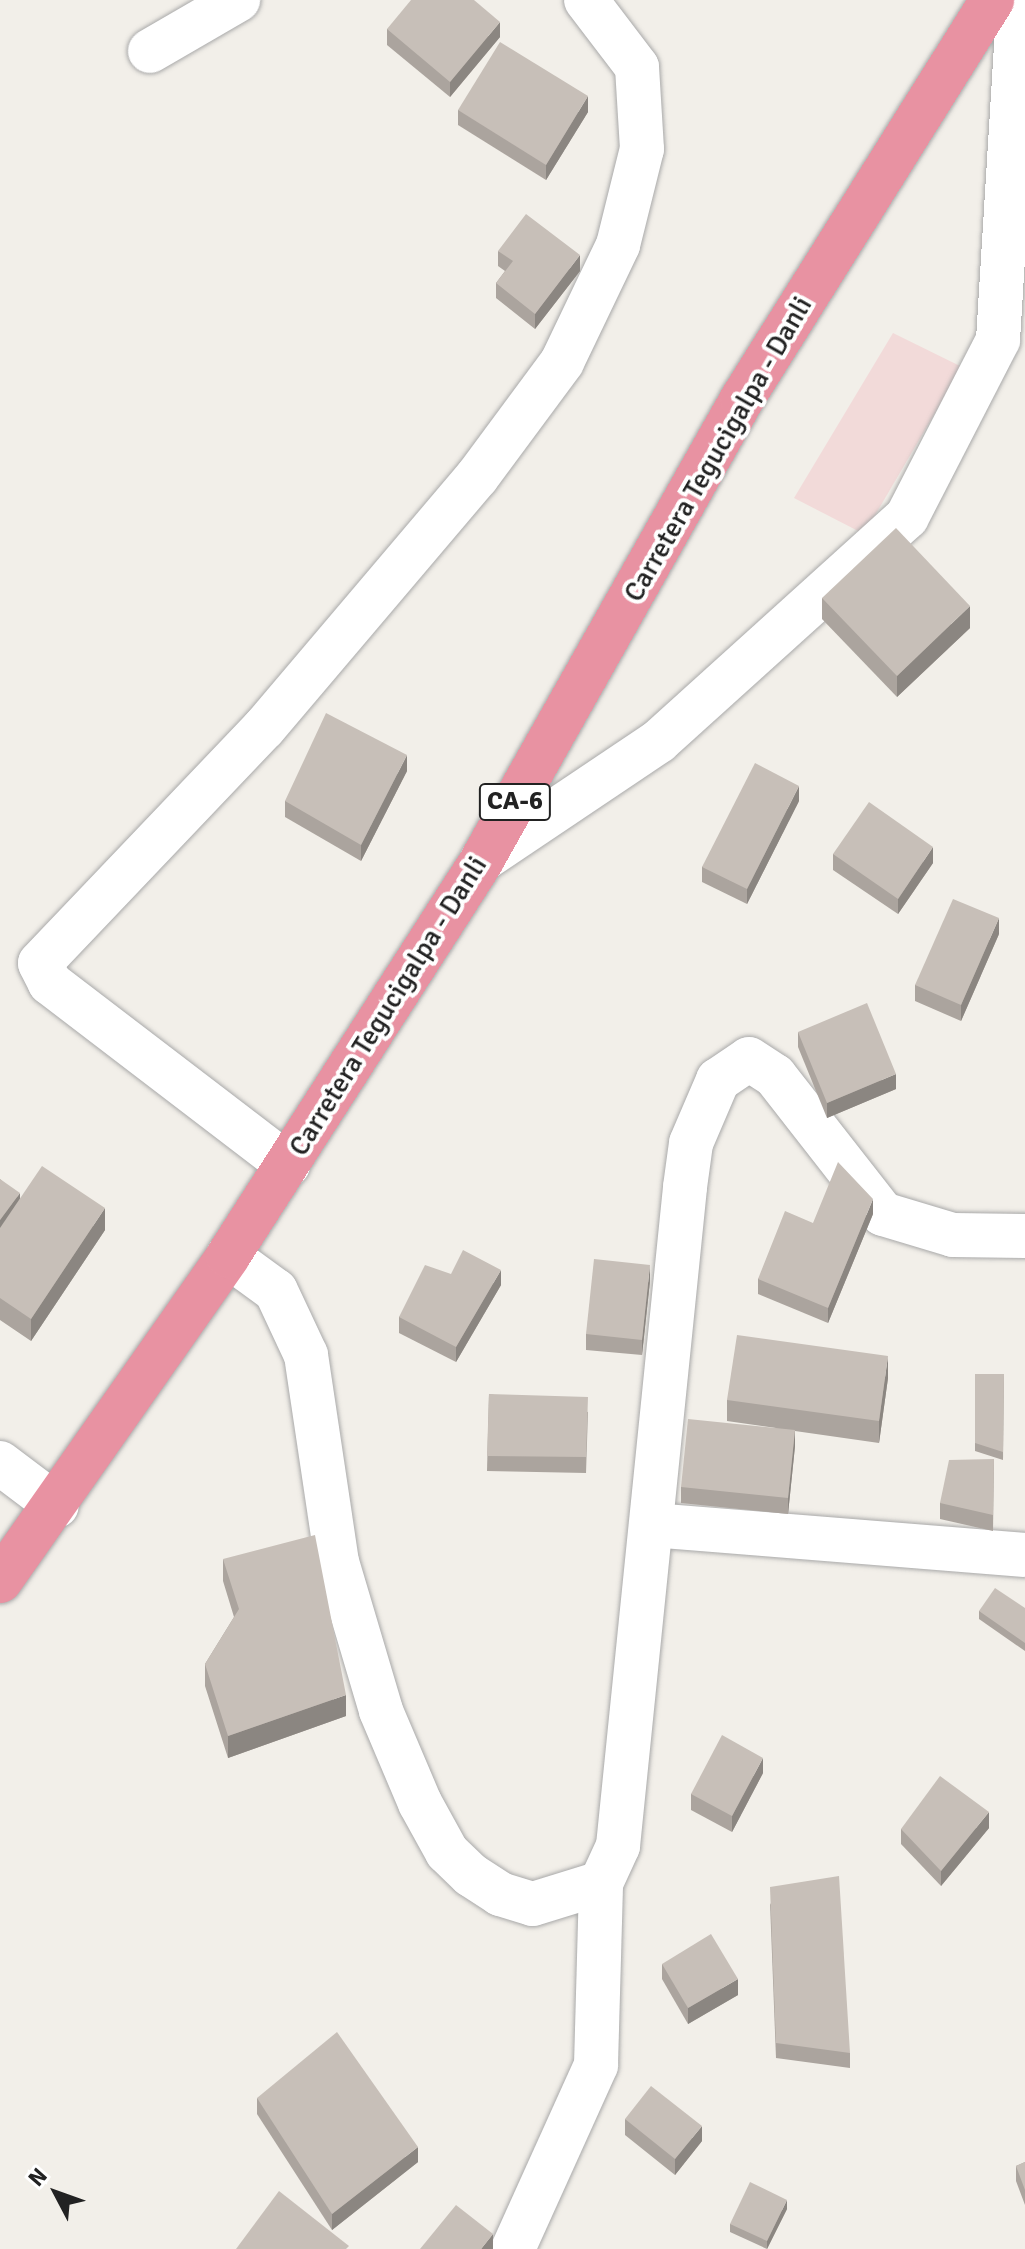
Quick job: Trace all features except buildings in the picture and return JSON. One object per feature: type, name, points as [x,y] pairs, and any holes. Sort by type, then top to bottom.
[{"type":"highway","name":"Carretera Tegucigalpa - Danli","points":[[0,1581],[57,1506],[228,1256],[482,860],[742,399],[992,0]]},
{"type":"street","points":[[150,51],[238,0]]},
{"type":"street","points":[[288,1165],[50,983],[40,963],[264,728],[477,477],[562,362],[618,245],[642,149],[637,67],[586,0]]},
{"type":"street","points":[[482,860],[659,741],[907,517],[998,340],[1019,0]]},
{"type":"street","points":[[513,2249],[596,2065],[601,1883],[618,1846],[691,1143],[704,1105],[730,1066],[749,1059],[775,1076],[883,1214],[953,1235],[1025,1236]]},
{"type":"street","points":[[228,1256],[276,1291],[306,1355],[337,1562],[381,1711],[447,1852],[500,1894],[533,1904],[601,1883]]},
{"type":"street","points":[[0,1463],[57,1506]]},
{"type":"street","points":[[652,1525],[1025,1555]]},
{"type":"shaded area","points":[[893,333],[962,367],[864,534],[794,498]]}]
